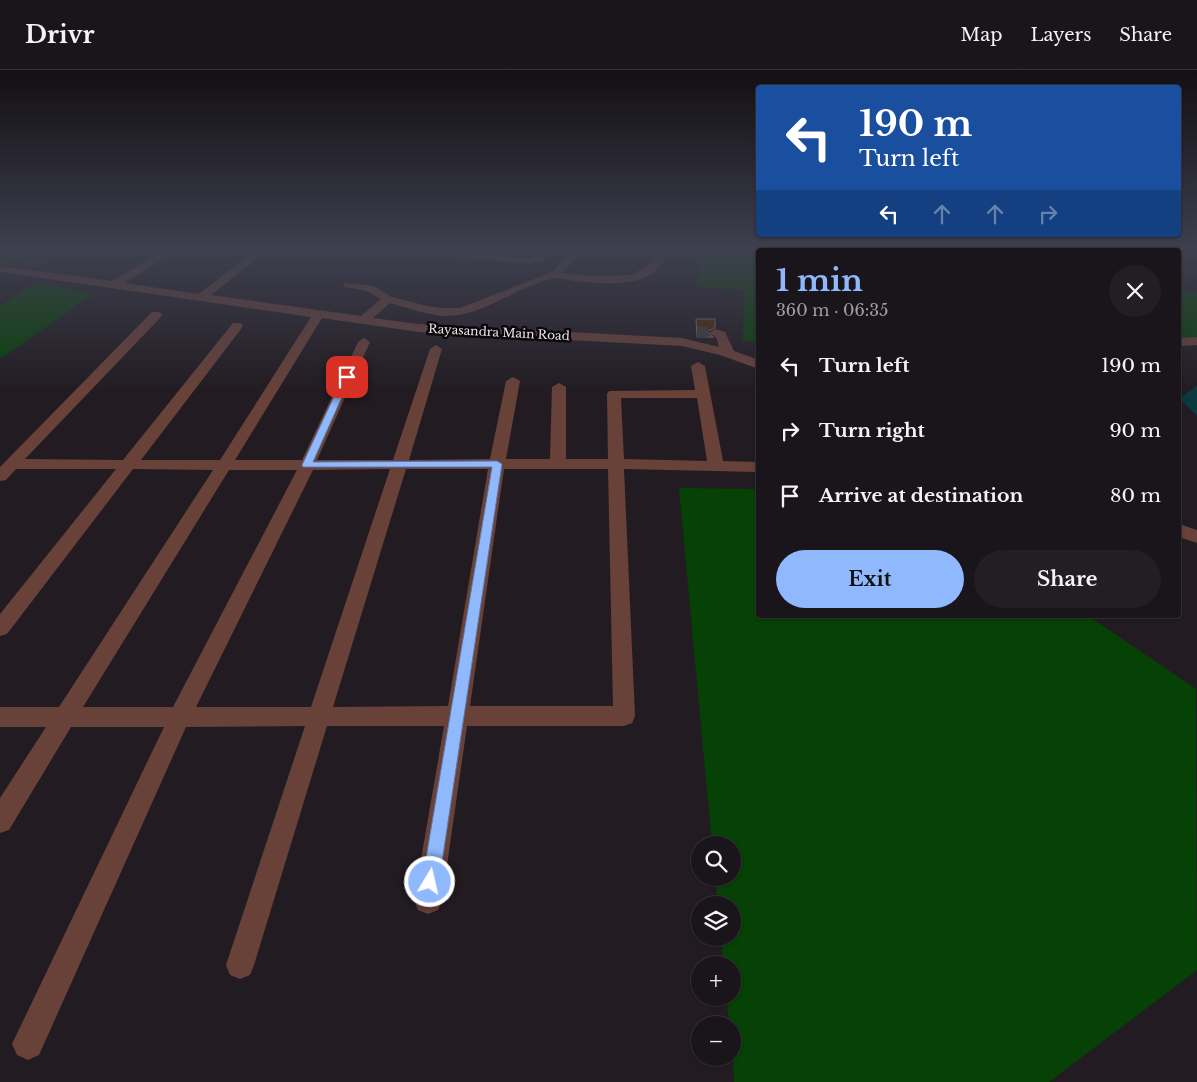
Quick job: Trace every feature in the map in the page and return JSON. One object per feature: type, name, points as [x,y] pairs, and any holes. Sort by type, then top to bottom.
[{"type":"street","name":"Rayasandra Main Road","points":[[188,296],[319,314],[364,331],[418,328],[689,343],[728,353],[756,364]]},
{"type":"street","points":[[383,296],[442,312],[462,311],[497,296]]},
{"type":"street","points":[[28,1044],[180,716],[307,465],[364,331],[388,299]]},
{"type":"street","points":[[6,470],[156,314]]},
{"type":"street","points":[[0,821],[64,716],[226,466],[319,314]]},
{"type":"street","points":[[0,628],[237,326]]},
{"type":"street","points":[[689,343],[692,334],[697,332]]},
{"type":"street","points":[[715,333],[721,335],[728,353]]},
{"type":"street","points":[[1181,342],[1197,341]]},
{"type":"street","points":[[240,965],[436,349]]},
{"type":"street","points":[[698,366],[716,466]]},
{"type":"street","points":[[428,900],[497,464],[513,381]]},
{"type":"street","points":[[558,464],[559,387]]},
{"type":"street","points":[[0,717],[624,716],[614,394],[703,394]]},
{"type":"street","points":[[6,470],[129,465],[616,464],[756,467]]},
{"type":"street","points":[[1181,531],[1197,537]]},
{"type":"green space","points":[[15,296],[90,296],[0,359],[0,305]]},
{"type":"green space","points":[[744,296],[756,296],[756,342],[743,341]]},
{"type":"green space","points":[[1181,296],[1197,296],[1197,337],[1181,338]]},
{"type":"green space","points":[[679,488],[756,489],[756,618],[1091,618],[1196,689],[1197,970],[1049,1082],[734,1082],[733,1066],[741,1066],[741,1016],[728,1016],[728,1006],[741,1006],[741,956],[723,956],[722,946],[741,946],[741,896],[717,896],[716,886],[741,886],[741,836],[711,836]]},
{"type":"water","points":[[1197,386],[1197,416],[1181,400],[1181,397]]},
{"type":"building","points":[[696,319],[715,319],[715,327],[707,332],[713,337],[697,337]]},
{"type":"tunnel","points":[[697,332],[715,333]]},
{"type":"route","points":[[347,377],[307,465],[497,464],[430,882]]}]
